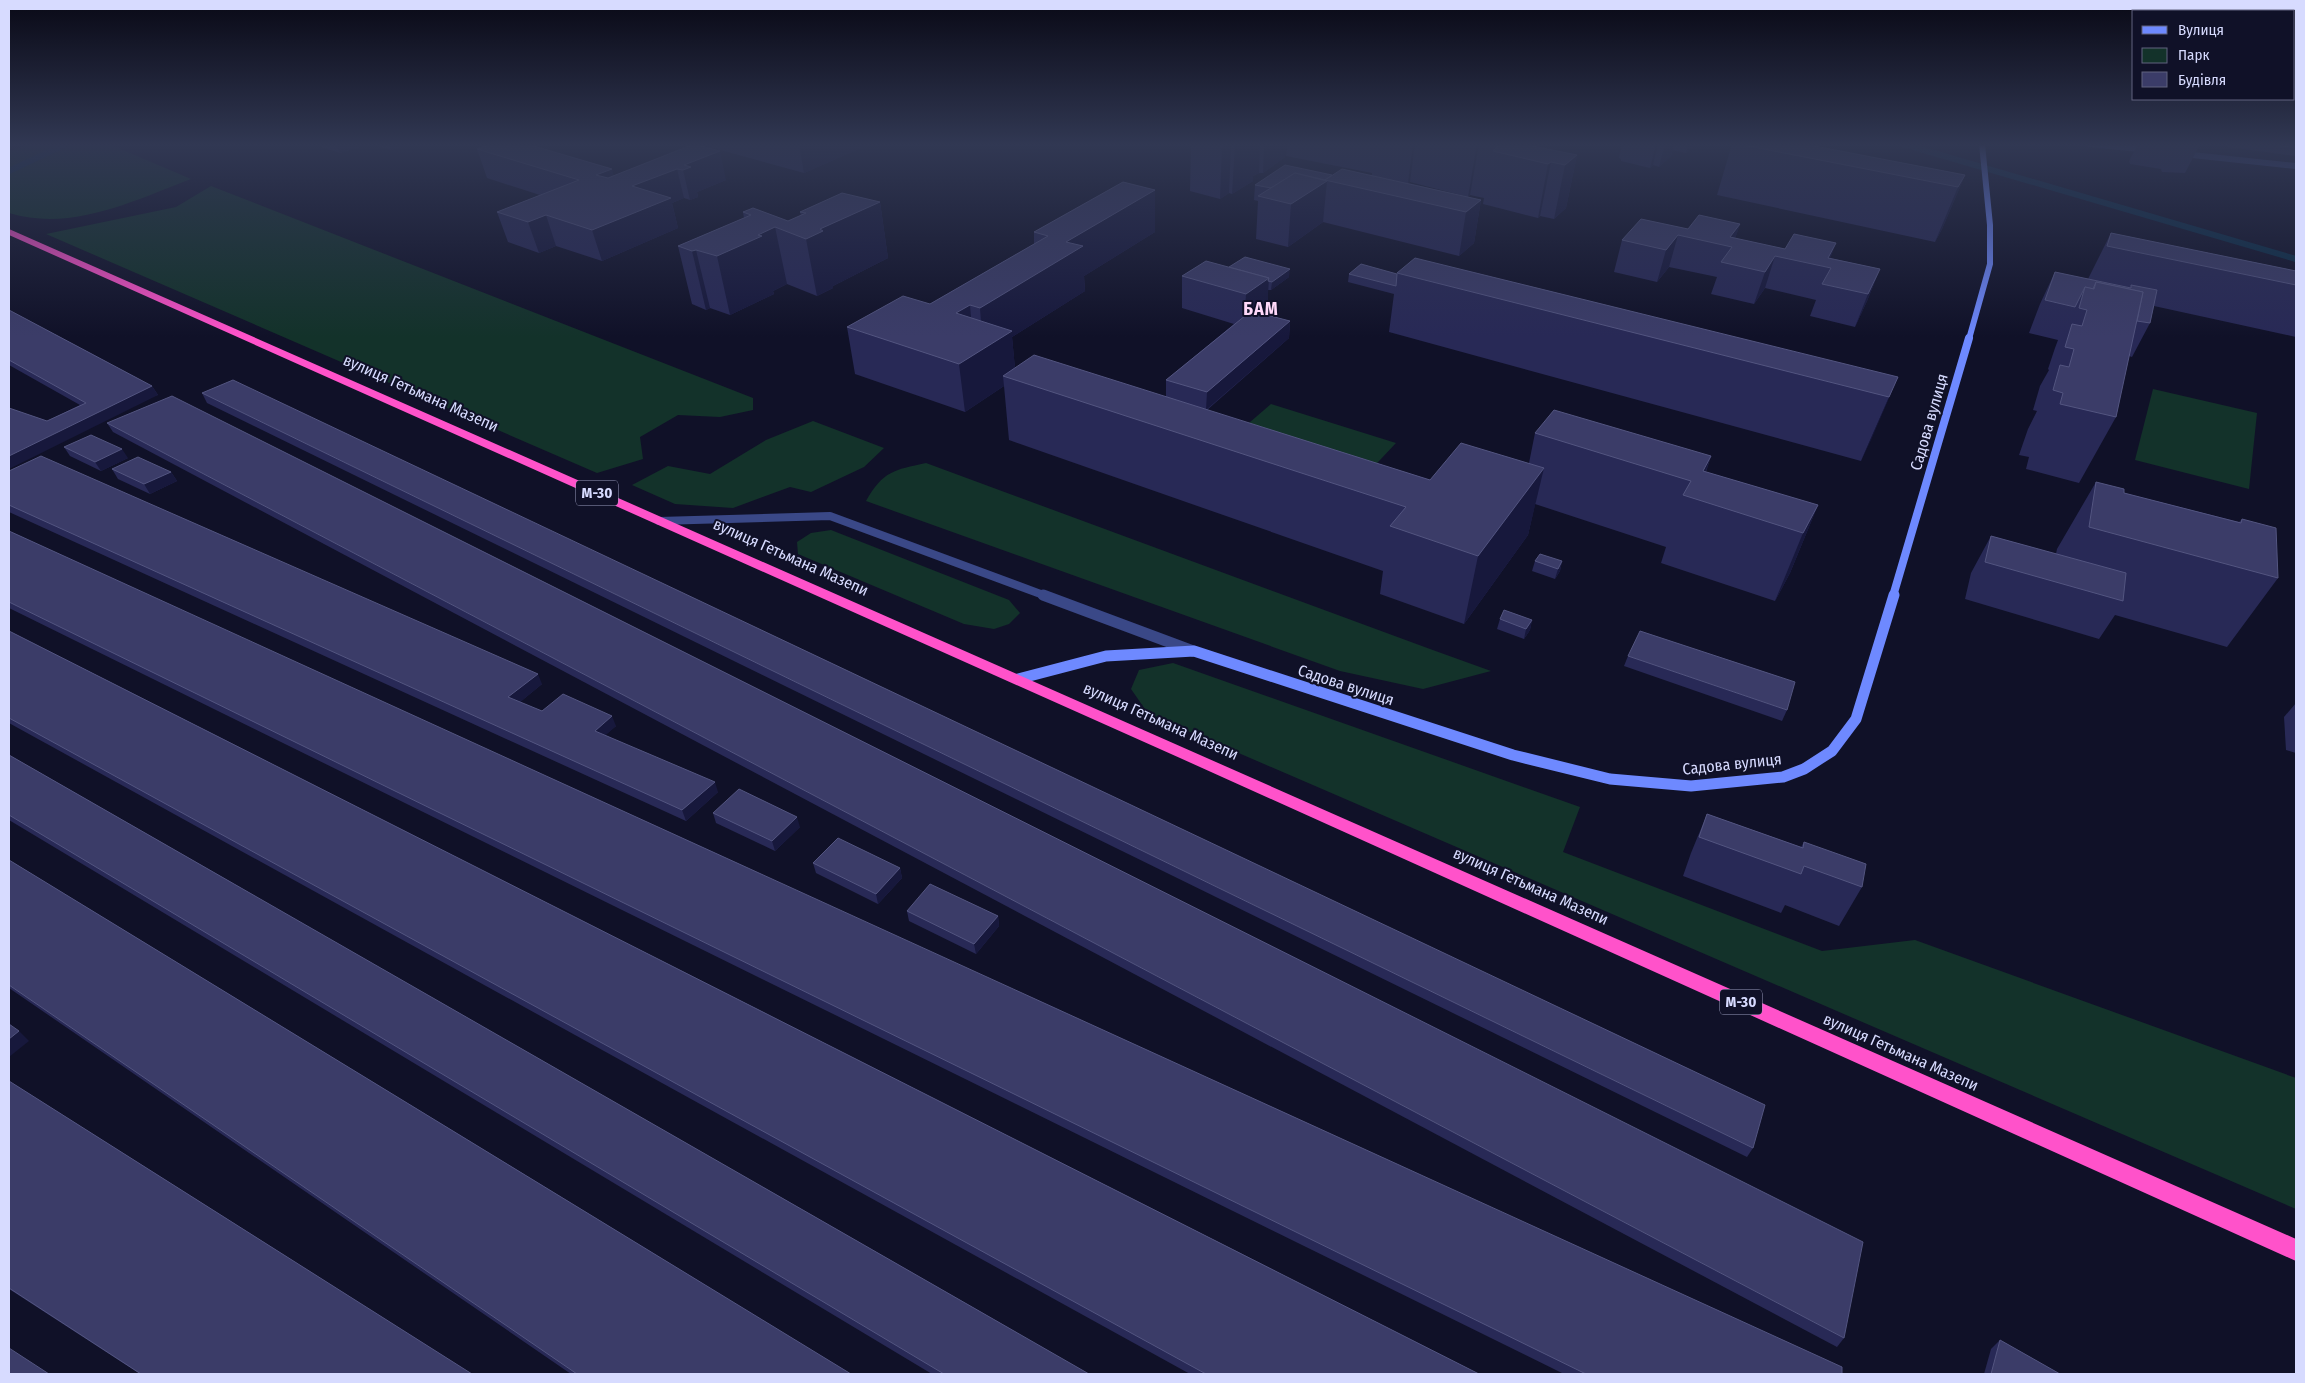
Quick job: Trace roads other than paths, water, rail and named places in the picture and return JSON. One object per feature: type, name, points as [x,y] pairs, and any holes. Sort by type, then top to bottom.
[{"type":"highway","name":"вулиця Гетьмана Мазепи","points":[[9,232],[1018,679],[2296,1250]]},
{"type":"street","name":"Садова вулиця","points":[[1018,679],[1106,656],[1194,651],[1513,755],[1610,779],[1691,786],[1783,777],[1804,769],[1832,751],[1856,719],[1990,264],[1988,209]]},
{"type":"street","points":[[659,520],[830,516],[1194,651]]},
{"type":"waterway","points":[[2124,209],[2296,259]]},
{"type":"district","name":"БАМ","points":[[1261,309]]}]
